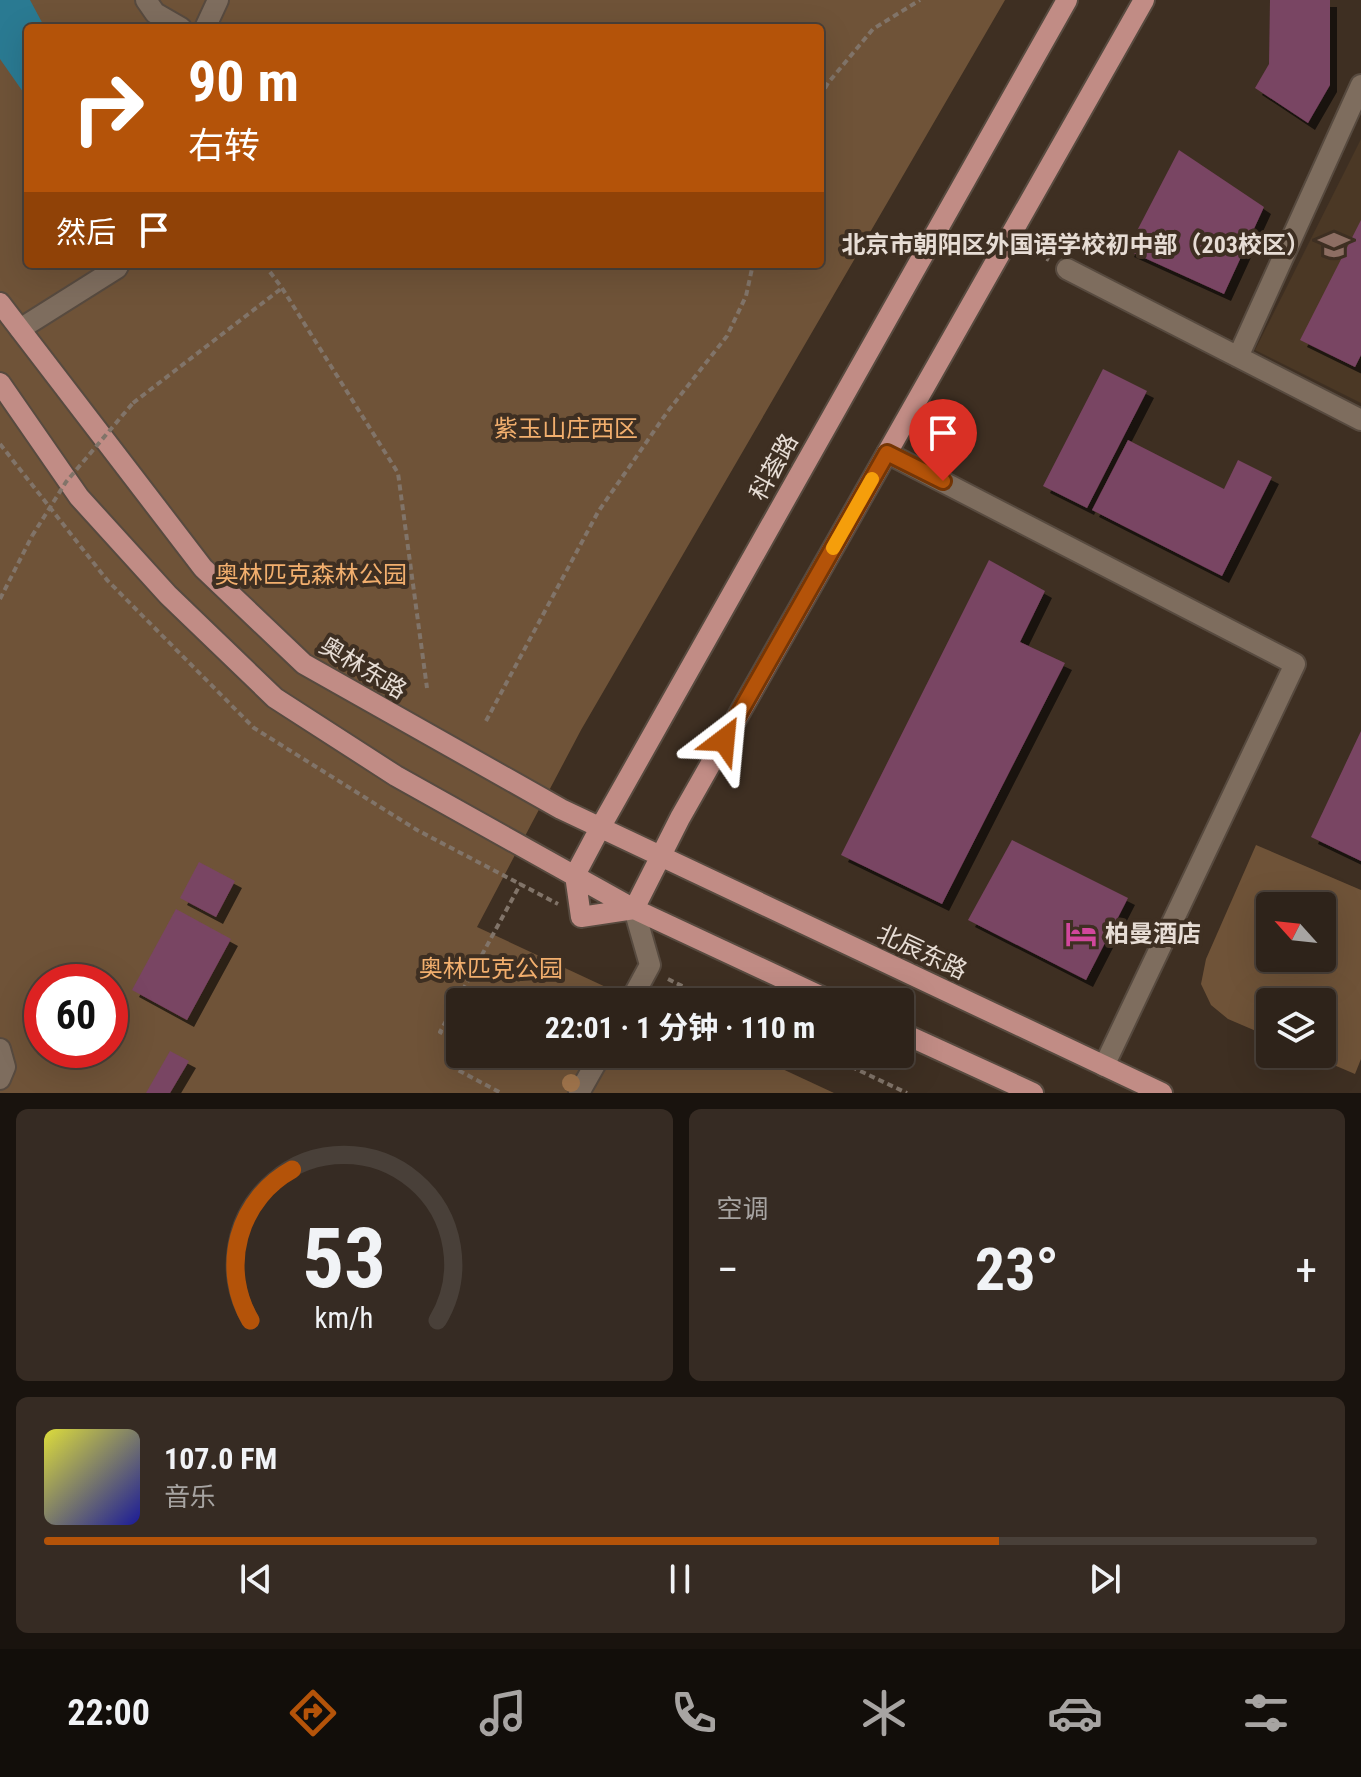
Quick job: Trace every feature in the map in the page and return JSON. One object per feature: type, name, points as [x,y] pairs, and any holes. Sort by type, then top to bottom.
[{"type":"main road","name":"科荟路","points":[[575,875],[1067,0]]},
{"type":"main road","points":[[634,909],[680,818],[1144,0]]},
{"type":"main road","name":"奥林东路","points":[[0,303],[203,568],[304,664],[555,806],[661,857]]},
{"type":"main road","points":[[0,383],[79,497],[168,595],[275,698],[396,776],[634,909],[803,988]]},
{"type":"main road","name":"北辰东路","points":[[661,857],[1162,1093]]},
{"type":"main road","points":[[575,875],[581,917],[634,909]]},
{"type":"main road","points":[[914,1038],[1033,1093]]},
{"type":"street","points":[[146,0],[155,13],[174,24]]},
{"type":"street","points":[[207,24],[218,0]]},
{"type":"street","points":[[1238,357],[1361,85]]},
{"type":"street","points":[[20,329],[117,268]]},
{"type":"street","points":[[1067,269],[1361,420]]},
{"type":"street","points":[[887,453],[1295,664],[1104,1066]]},
{"type":"street","points":[[634,909],[650,965],[638,988]]},
{"type":"street","points":[[0,1049],[5,1067],[0,1079]]},
{"type":"street","points":[[579,1093],[593,1068]]},
{"type":"path","points":[[824,90],[873,29],[920,0]]},
{"type":"path","points":[[1010,236],[1067,269]]},
{"type":"path","points":[[267,268],[398,473],[427,688]]},
{"type":"path","points":[[486,721],[598,512],[668,411],[727,336],[746,296],[752,268]]},
{"type":"path","points":[[0,599],[32,536],[66,482],[133,403],[282,288]]},
{"type":"path","points":[[464,988],[521,883]]},
{"type":"path","points":[[457,1068],[501,1093]]},
{"type":"path","points":[[854,1068],[907,1093]]},
{"type":"shaded area","name":"北京市朝阳区外国语学校初中部（203校区）","points":[[1361,139],[1361,403],[1255,350]]},
{"type":"green space","name":"奥林匹克森林公园","points":[[0,0],[1005,0],[581,730],[477,927],[608,988],[446,988],[446,1068],[780,1068],[834,1093],[0,1093]]},
{"type":"green space","points":[[1256,845],[1361,890],[1361,1059],[1355,1074],[1336,1066],[1336,988],[1256,988],[1256,1031],[1228,1019],[1211,1005],[1201,984],[1206,959]]},
{"type":"water","points":[[0,0],[30,0],[43,24],[24,24],[24,93],[0,59]]},
{"type":"building","points":[[1270,0],[1330,0],[1330,85],[1308,123],[1255,88],[1269,64]]},
{"type":"building","points":[[1179,150],[1264,207],[1224,294],[1127,250]]},
{"type":"building","points":[[1361,220],[1361,355],[1355,367],[1300,340]]},
{"type":"building","points":[[1103,369],[1147,391],[1087,508],[1043,486]]},
{"type":"building","points":[[1128,440],[1224,489],[1238,460],[1272,477],[1222,576],[1092,510]]},
{"type":"building","points":[[989,560],[1045,591],[1020,642],[1065,663],[942,904],[841,855]]},
{"type":"building","points":[[1361,731],[1361,861],[1311,837]]},
{"type":"building","points":[[1012,840],[1128,898],[1086,980],[968,920]]},
{"type":"building","points":[[199,862],[235,881],[216,917],[180,898]]},
{"type":"building","points":[[176,909],[231,939],[187,1020],[132,990]]},
{"type":"building","points":[[170,1051],[189,1061],[170,1093],[146,1093]]},
{"type":"slow traffic","points":[[833,548],[872,479]]},
{"type":"place","name":"北京市朝阳区外国语学校初中部（203校区）","points":[[1334,245]]},
{"type":"place","name":"柏曼酒店","points":[[1081,934]]},
{"type":"route","points":[[724,740],[887,453],[943,481]]},
{"type":"park label","name":"紫玉山庄西区","points":[[566,429]]},
{"type":"park label","name":"奥林匹克公园","points":[[491,969]]}]
